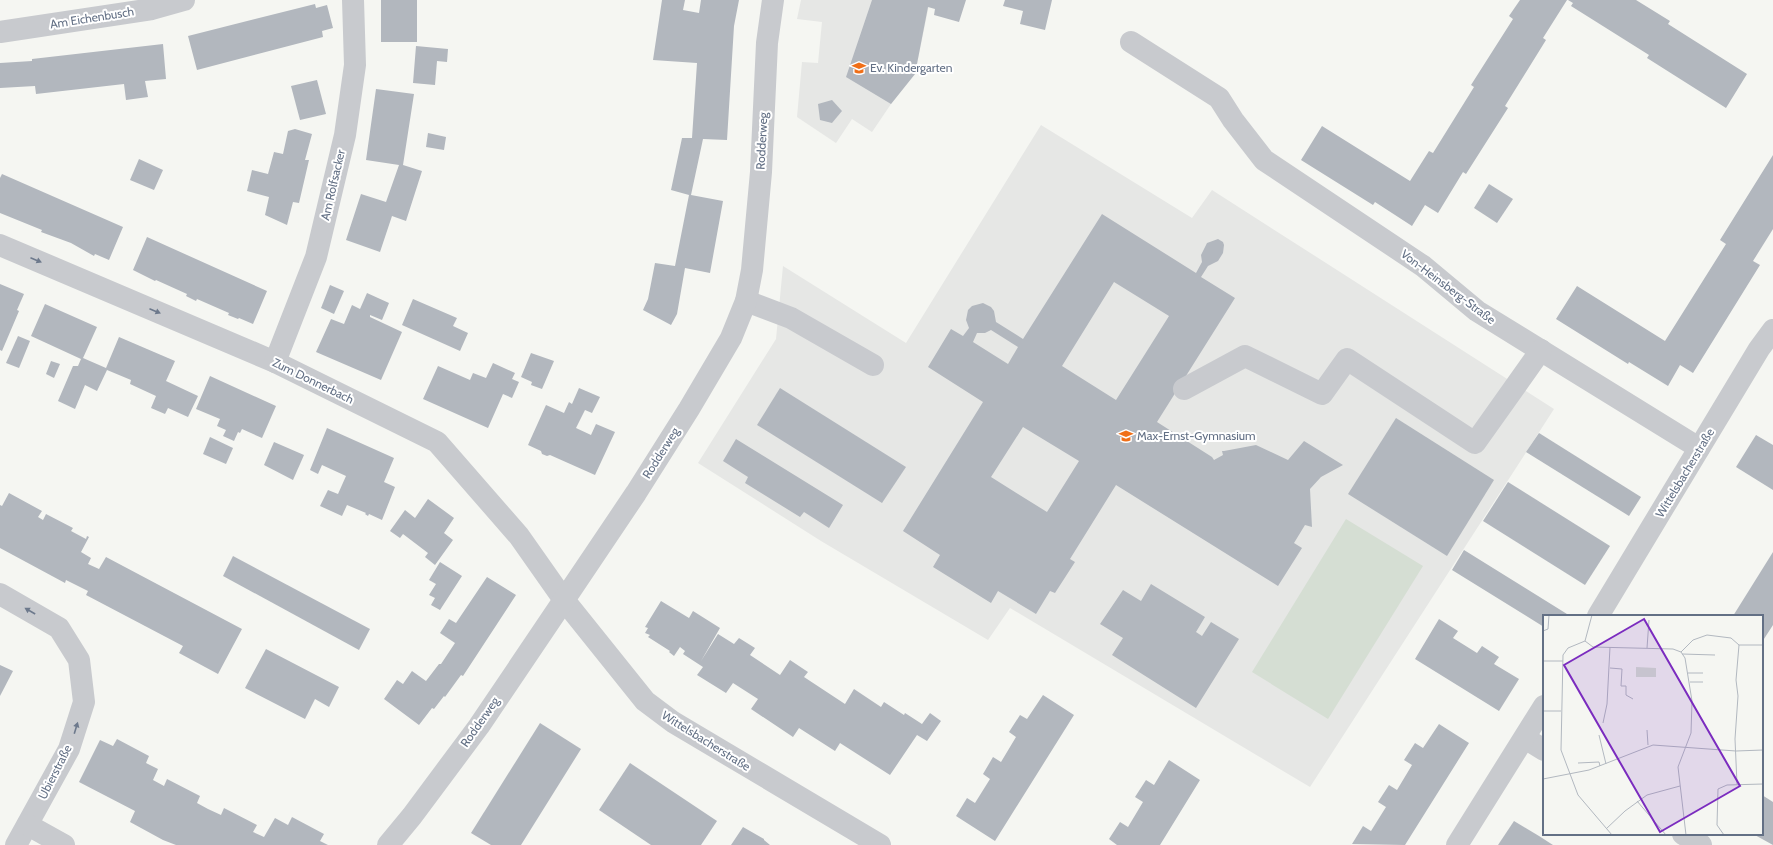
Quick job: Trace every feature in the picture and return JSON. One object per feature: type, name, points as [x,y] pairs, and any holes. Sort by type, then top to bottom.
[{"type":"street","name":"Am Eichenbusch","points":[[0,32],[152,9],[184,0]]},
{"type":"street","name":"Am Rolfsacker","points":[[275,362],[316,257],[345,135],[355,65],[353,0]]},
{"type":"street","name":"Rodderweg","points":[[388,845],[412,816],[478,726],[564,600],[689,409],[730,338],[746,301],[752,270],[761,172],[766,43],[772,0]]},
{"type":"street","name":"Von-Heinsberg-Straße","points":[[1131,42],[1219,98],[1233,120],[1264,160],[1423,266],[1477,311],[1699,448]]},
{"type":"street","name":"Zum Donnerbach","points":[[0,245],[275,362],[437,442],[519,536],[564,600]]},
{"type":"street","points":[[746,301],[790,318],[873,365]]},
{"type":"street","name":"Wittelsbacherstraße","points":[[1599,615],[1759,349],[1773,330]]},
{"type":"street","points":[[1184,389],[1245,356],[1322,394],[1347,359],[1475,443],[1541,350]]},
{"type":"street","name":"Ubierstraße","points":[[0,594],[59,628],[79,660],[84,702],[69,749],[16,845]]},
{"type":"street","name":"Wittelsbacherstraße","points":[[564,600],[645,701],[668,718],[880,845]]},
{"type":"street","points":[[1457,845],[1543,708]]},
{"type":"street","points":[[1525,738],[1543,749]]},
{"type":"street","points":[[28,825],[64,845]]},
{"type":"street","points":[[1685,835],[1702,845]]},
{"type":"shaded area","name":"Ev. Kindergarten","points":[[801,0],[930,0],[915,74],[891,104],[872,132],[852,119],[836,143],[797,117],[802,62],[818,63],[822,22],[797,19]]},
{"type":"shaded area","name":"Max-Ernst-Gymnasium","points":[[1041,125],[1192,218],[1212,190],[1554,409],[1310,787],[1010,608],[988,640],[821,541],[698,463],[776,339],[783,266],[906,343]]},
{"type":"shaded area","points":[[1346,519],[1423,566],[1328,719],[1252,672]]},
{"type":"building","points":[[381,0],[417,0],[417,42],[381,42]]},
{"type":"building","points":[[662,0],[685,0],[683,10],[699,13],[701,0],[739,0],[734,26],[727,140],[703,139],[691,195],[723,201],[710,273],[685,268],[677,314],[671,325],[643,310],[648,299],[655,263],[675,266],[689,195],[671,190],[682,138],[692,138],[697,63],[653,60]]},
{"type":"building","points":[[872,0],[966,0],[959,22],[934,15],[935,9],[928,7],[915,74],[891,104],[846,77]]},
{"type":"building","points":[[1005,0],[1052,0],[1045,30],[1020,24],[1023,11],[1003,6]]},
{"type":"building","points":[[1520,0],[1567,0],[1543,38],[1546,40],[1505,106],[1508,108],[1466,174],[1463,172],[1438,213],[1425,205],[1412,226],[1375,202],[1373,205],[1301,160],[1322,126],[1410,181],[1429,151],[1433,153],[1474,87],[1471,85],[1513,19],[1509,16]]},
{"type":"building","points":[[1568,0],[1636,0],[1670,21],[1668,24],[1747,74],[1726,108],[1647,58],[1649,55],[1571,6],[1573,3]]},
{"type":"building","points":[[315,4],[316,8],[327,5],[333,28],[322,31],[323,37],[197,70],[188,36]]},
{"type":"building","points":[[163,44],[166,79],[145,81],[148,97],[126,100],[124,84],[36,94],[35,86],[0,88],[0,63],[32,61],[32,59]]},
{"type":"building","points":[[416,46],[448,49],[447,62],[437,61],[435,85],[413,83]]},
{"type":"building","points":[[317,80],[326,114],[300,120],[291,86]]},
{"type":"building","points":[[376,89],[414,94],[403,165],[422,171],[406,221],[392,216],[380,252],[346,240],[361,194],[386,202],[399,165],[366,160]]},
{"type":"building","points":[[832,100],[842,111],[832,123],[820,120],[818,104]]},
{"type":"building","points":[[295,129],[312,134],[305,160],[309,160],[299,203],[293,202],[287,225],[265,215],[269,197],[247,191],[252,170],[268,174],[274,152],[283,154],[288,131]]},
{"type":"building","points":[[428,133],[446,137],[444,150],[426,147]]},
{"type":"building","points":[[1773,155],[1773,229],[1753,261],[1760,265],[1693,373],[1680,365],[1668,386],[1629,362],[1628,364],[1556,319],[1577,286],[1665,341],[1726,244],[1720,240]]},
{"type":"building","points":[[139,159],[163,170],[154,190],[130,180]]},
{"type":"building","points":[[2,174],[123,227],[109,260],[95,254],[94,256],[71,243],[41,232],[42,230],[0,213],[0,178]]},
{"type":"building","points":[[1489,184],[1513,199],[1497,223],[1474,208]]},
{"type":"building","points":[[1102,214],[1196,273],[1202,262],[1201,255],[1207,243],[1218,239],[1223,242],[1223,253],[1218,261],[1208,266],[1201,277],[1235,298],[1157,422],[1212,457],[1214,460],[1223,455],[1222,451],[1256,445],[1288,460],[1304,441],[1343,465],[1321,477],[1310,489],[1312,527],[1305,525],[1294,543],[1302,548],[1278,586],[1116,485],[1070,559],[1075,562],[1055,593],[1050,591],[1036,614],[998,591],[991,603],[933,567],[940,555],[903,531],[983,402],[928,367],[951,329],[963,336],[969,328],[966,320],[968,310],[972,306],[983,303],[991,307],[994,311],[996,322],[1023,339]],"holes":[[[1114,282],[1169,316],[1116,400],[1062,366]],[[991,330],[1018,347],[1008,364],[973,342],[977,333],[985,333]],[[1023,427],[1079,461],[1047,512],[991,477]]]},
{"type":"building","points":[[147,237],[267,291],[253,324],[228,315],[229,313],[197,299],[196,301],[186,296],[187,294],[133,270]]},
{"type":"building","points":[[0,284],[24,294],[17,310],[19,311],[2,351],[0,350]]},
{"type":"building","points":[[330,285],[344,291],[334,314],[321,308]]},
{"type":"building","points":[[367,293],[389,303],[382,320],[370,315],[370,317],[402,332],[381,380],[316,352],[331,319],[344,324],[352,305],[360,309]]},
{"type":"building","points":[[413,299],[457,318],[453,326],[468,333],[460,351],[402,325]]},
{"type":"building","points":[[45,304],[97,327],[83,358],[106,368],[119,337],[175,361],[166,381],[198,396],[188,417],[168,408],[165,414],[151,408],[156,396],[130,384],[131,380],[107,370],[97,391],[85,385],[75,409],[58,401],[73,366],[78,366],[81,359],[31,336]]},
{"type":"building","points":[[18,336],[30,341],[19,368],[6,363]]},
{"type":"building","points":[[531,353],[554,361],[542,389],[531,385],[532,382],[521,377]]},
{"type":"building","points":[[51,361],[60,364],[54,378],[46,374]]},
{"type":"building","points":[[493,363],[515,373],[512,379],[519,382],[512,398],[503,394],[488,428],[423,399],[438,366],[470,380],[473,373],[486,378]]},
{"type":"building","points":[[210,376],[276,406],[262,438],[242,429],[240,433],[238,432],[234,441],[223,436],[226,430],[217,426],[220,419],[196,409]]},
{"type":"building","points":[[579,388],[600,397],[592,413],[585,410],[576,428],[591,435],[596,424],[615,432],[595,475],[550,455],[547,456],[542,454],[541,451],[528,445],[546,405],[564,413],[569,402],[572,404]]},
{"type":"building","points":[[780,388],[906,467],[882,503],[757,425]]},
{"type":"building","points":[[1396,418],[1494,480],[1447,556],[1348,494]]},
{"type":"building","points":[[327,428],[394,458],[384,482],[395,487],[382,520],[369,514],[368,516],[365,514],[366,513],[347,505],[342,516],[320,506],[328,490],[338,494],[346,476],[322,465],[318,474],[310,470]]},
{"type":"building","points":[[1539,433],[1641,497],[1629,516],[1526,452]]},
{"type":"building","points":[[1756,435],[1773,445],[1773,490],[1736,467]]},
{"type":"building","points":[[210,437],[233,448],[226,464],[203,454]]},
{"type":"building","points":[[736,439],[843,505],[829,528],[804,512],[800,517],[745,483],[748,477],[723,461]]},
{"type":"building","points":[[274,442],[304,455],[293,480],[264,465]]},
{"type":"building","points":[[1508,482],[1610,546],[1585,585],[1483,521]]},
{"type":"building","points":[[9,493],[42,511],[38,517],[43,520],[46,514],[73,528],[71,531],[86,539],[87,536],[89,537],[81,552],[91,558],[88,564],[99,569],[106,557],[242,629],[218,674],[179,653],[183,646],[86,595],[88,591],[66,580],[65,583],[0,548],[0,505],[2,506]]},
{"type":"building","points":[[428,499],[454,518],[444,533],[453,540],[435,565],[425,557],[428,553],[403,534],[400,538],[390,531],[405,510],[415,518]]},
{"type":"building","points":[[1464,550],[1567,614],[1543,615],[1543,626],[1452,570]]},
{"type":"building","points":[[1773,552],[1773,625],[1763,640],[1763,615],[1734,615]]},
{"type":"building","points":[[233,556],[370,629],[359,650],[223,576]]},
{"type":"building","points":[[440,562],[462,576],[440,610],[431,605],[435,598],[429,595],[436,584],[429,580]]},
{"type":"building","points":[[487,577],[516,595],[463,676],[461,675],[445,697],[444,696],[434,709],[432,708],[419,725],[384,699],[397,680],[403,684],[412,671],[426,681],[439,664],[441,664],[455,643],[440,633],[449,619],[456,623]]},
{"type":"building","points":[[1151,584],[1205,617],[1196,632],[1202,636],[1211,622],[1239,639],[1196,708],[1112,655],[1123,638],[1100,624],[1123,590],[1141,601]]},
{"type":"building","points":[[661,601],[689,618],[693,611],[720,628],[701,661],[718,634],[734,644],[739,638],[755,648],[750,655],[780,675],[790,660],[808,672],[804,677],[845,704],[854,689],[881,707],[884,702],[904,715],[905,713],[922,724],[930,713],[941,721],[927,741],[917,735],[890,775],[840,743],[835,751],[799,728],[793,737],[751,709],[758,699],[733,683],[726,693],[697,675],[703,667],[683,654],[685,651],[680,647],[674,656],[669,652],[670,651],[648,637],[650,635],[645,633],[648,628],[645,627]]},
{"type":"building","points":[[1439,619],[1458,631],[1453,638],[1477,653],[1482,646],[1499,657],[1494,664],[1519,679],[1499,711],[1415,659]]},
{"type":"building","points":[[266,649],[339,687],[329,707],[315,699],[305,719],[245,688]]},
{"type":"building","points":[[0,665],[13,671],[0,696]]},
{"type":"building","points":[[1043,695],[1074,715],[995,841],[956,816],[967,798],[975,803],[990,779],[983,774],[993,757],[1001,762],[1016,737],[1009,732],[1020,715],[1027,719]]},
{"type":"building","points":[[540,723],[581,749],[521,845],[491,845],[471,833]]},
{"type":"building","points":[[1439,724],[1469,743],[1405,845],[1352,844],[1363,826],[1371,831],[1386,807],[1378,802],[1389,785],[1397,790],[1412,765],[1404,760],[1415,743],[1423,748]]},
{"type":"building","points":[[117,739],[149,756],[146,763],[158,769],[153,780],[164,786],[167,779],[200,796],[197,803],[208,809],[221,815],[224,808],[257,825],[253,832],[264,837],[275,818],[288,825],[292,817],[324,834],[320,841],[328,845],[176,845],[163,840],[130,822],[135,811],[79,782],[100,740],[113,746]]},
{"type":"building","points":[[1169,760],[1200,780],[1160,845],[1117,845],[1109,839],[1120,822],[1128,827],[1143,802],[1135,797],[1146,780],[1154,785]]},
{"type":"building","points":[[630,763],[717,821],[701,845],[651,845],[599,810]]},
{"type":"building","points":[[1763,796],[1773,802],[1773,845],[1755,835],[1763,835]]},
{"type":"building","points":[[1514,821],[1539,836],[1553,845],[1498,845]]},
{"type":"building","points":[[743,827],[764,839],[770,845],[731,845]]},
{"type":"place","name":"Ev. Kindergarten","points":[[859,68]]},
{"type":"place","name":"Max-Ernst-Gymnasium","points":[[1126,436]]}]
